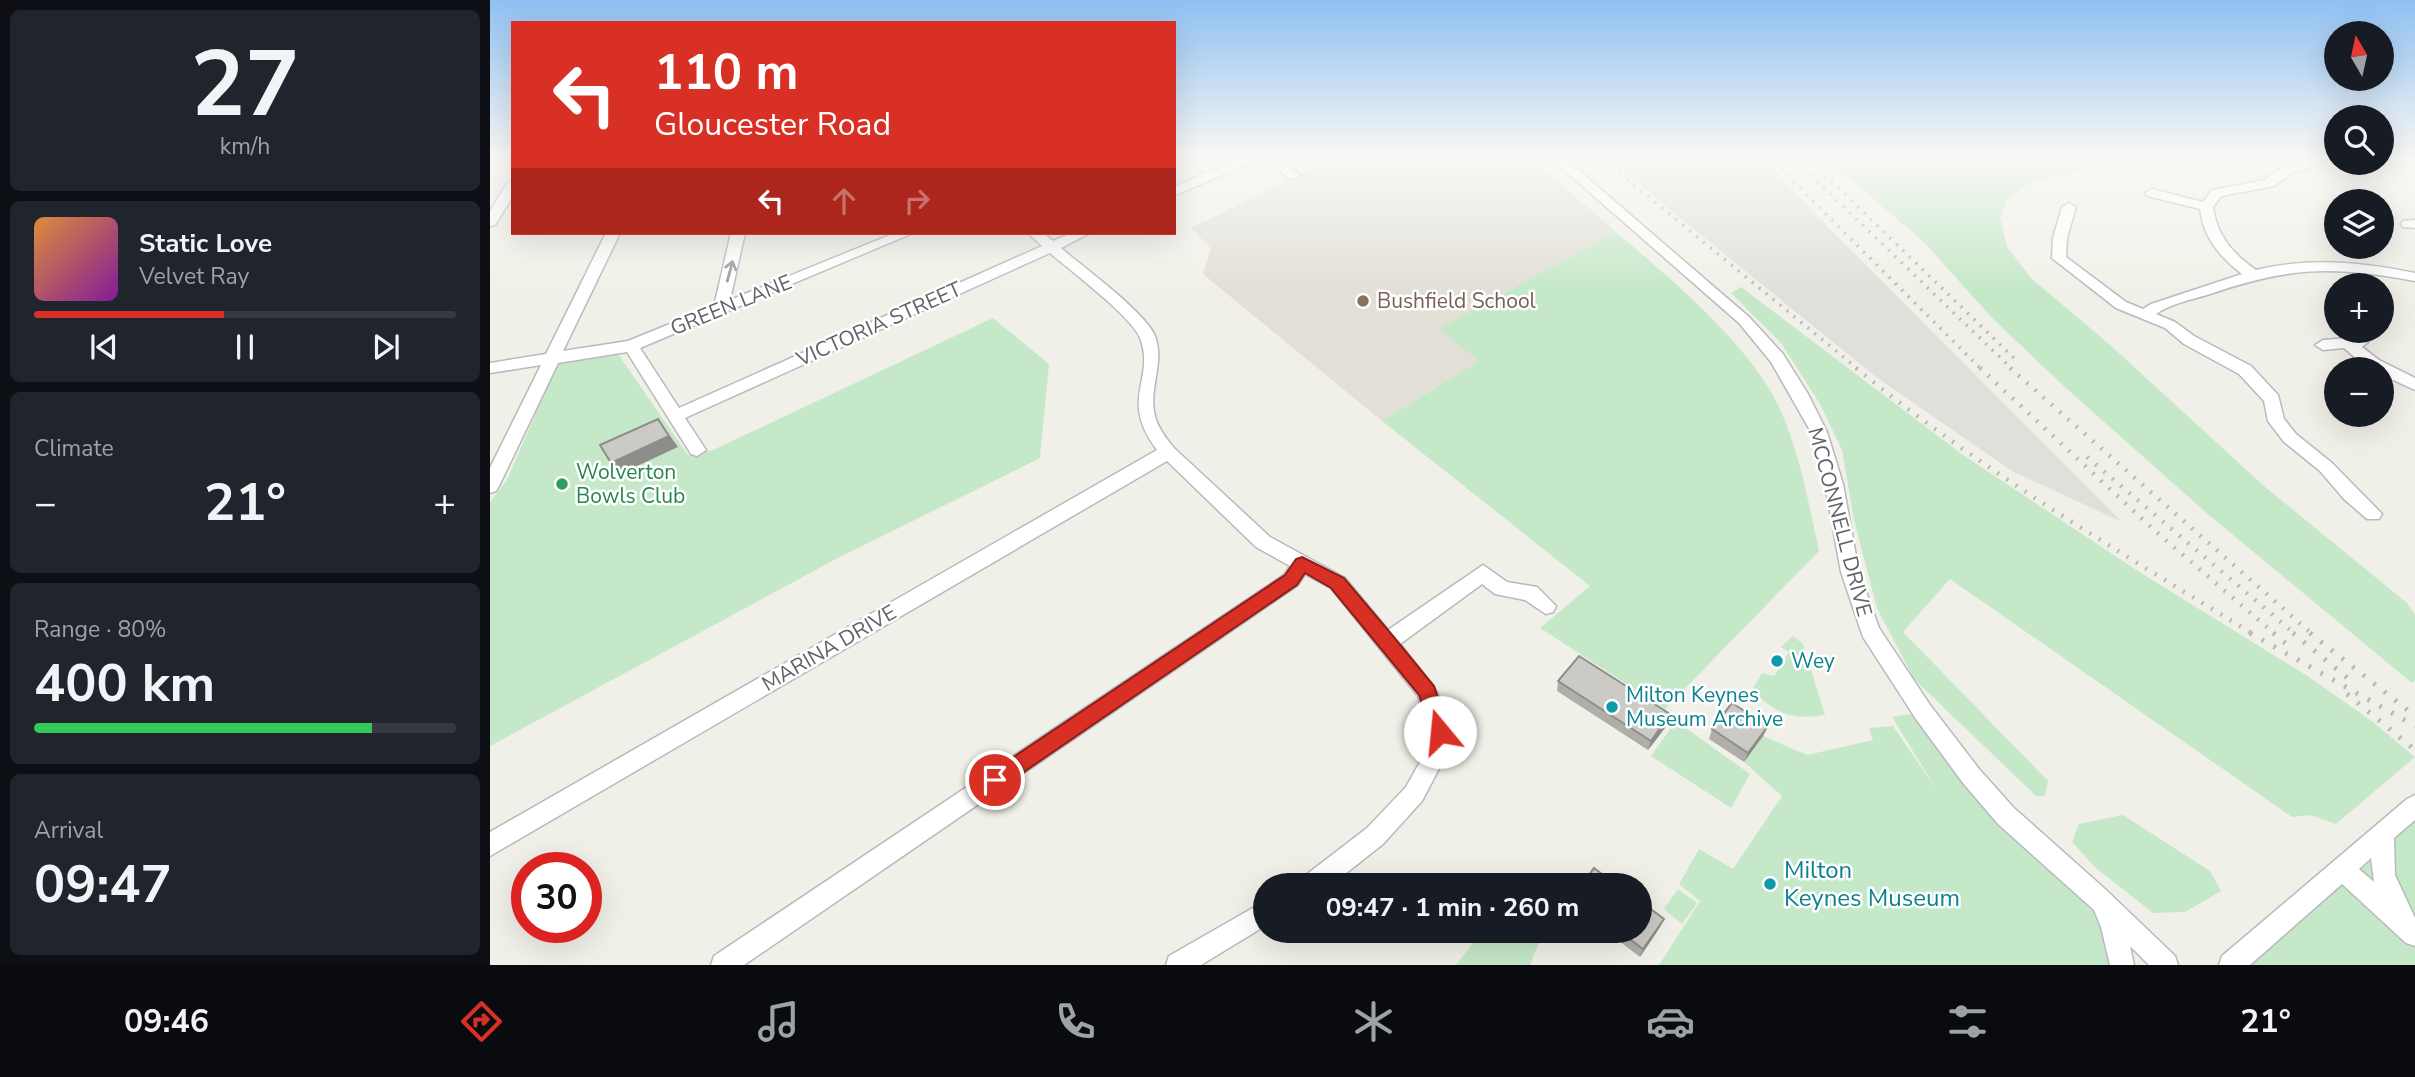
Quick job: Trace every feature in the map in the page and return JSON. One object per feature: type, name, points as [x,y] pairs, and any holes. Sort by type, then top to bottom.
[{"type":"street","points":[[490,222],[503,201]]},
{"type":"street","name":"MCCONNELL DRIVE","points":[[1606,201],[1744,320],[1776,358],[1800,394],[1819,432],[1833,484],[1850,572],[1870,631],[1923,712],[1971,776],[2006,816],[2090,890],[2166,965]]},
{"type":"street","points":[[2183,201],[2206,207]]},
{"type":"street","points":[[2211,201],[2206,207],[2207,222],[2225,254],[2254,276]]},
{"type":"street","points":[[2069,207],[2060,237],[2059,258],[2121,305],[2170,325],[2189,340],[2245,370],[2272,399],[2276,421],[2290,438],[2326,467],[2350,494],[2373,514]]},
{"type":"street","points":[[490,486],[612,235]]},
{"type":"street","points":[[721,308],[738,235]]},
{"type":"street","name":"GREEN LANE","points":[[490,368],[631,346],[868,240],[895,235]]},
{"type":"street","points":[[1037,235],[1131,317],[1147,335],[1152,359],[1146,393],[1146,415],[1155,435],[1168,452],[1263,542],[1338,583],[1427,692],[1440,732],[1432,763],[1414,794],[1375,836],[1327,873]]},
{"type":"street","name":"VICTORIA STREET","points":[[675,416],[1078,235]]},
{"type":"street","points":[[2144,315],[2157,306],[2287,268],[2332,266],[2373,269],[2415,277]]},
{"type":"street","points":[[2323,345],[2356,343],[2373,364],[2415,385]]},
{"type":"street","points":[[631,346],[697,450]]},
{"type":"street","name":"MARINA DRIVE","points":[[490,845],[1168,452]]},
{"type":"street","points":[[723,965],[1291,580],[1302,564]]},
{"type":"street","points":[[1387,642],[1483,573],[1502,589],[1530,593],[1546,606]]},
{"type":"street","points":[[2231,965],[2415,806]]},
{"type":"street","points":[[2383,834],[2383,875],[2409,928]]},
{"type":"street","points":[[2342,869],[2409,928]]},
{"type":"street","points":[[2090,890],[2112,922],[2122,965]]},
{"type":"street","points":[[1178,965],[1253,920]]},
{"type":"shaded area","name":"Bushfield School","points":[[1246,201],[1581,201],[1616,232],[1440,329],[1479,361],[1382,421],[1203,274],[1211,248],[1191,228]]},
{"type":"shaded area","points":[[1659,201],[1803,201],[2122,522],[2012,471],[1876,377]]},
{"type":"green space","points":[[1876,201],[2006,201],[2000,217],[2007,247],[2032,279],[2109,344],[2264,486],[2407,603],[2415,615],[2415,680],[2412,683],[2210,516],[2067,389],[1993,319],[1925,243]]},
{"type":"green space","points":[[1616,232],[1729,336],[1766,384],[1793,442],[1819,551],[1665,709],[1540,628],[1590,586],[1382,421],[1479,361],[1439,329]]},
{"type":"green space","points":[[1741,287],[1963,455],[2141,573],[2309,677],[2373,722],[2415,757],[2336,824],[2311,815],[2292,817],[1950,579],[1903,632],[2048,781],[2045,796],[2036,796],[1914,679],[1877,608],[1854,520],[1842,450],[1820,404],[1781,343],[1731,293]]},
{"type":"green space","points":[[993,318],[1049,364],[1040,458],[836,559],[490,746],[490,502],[507,480],[557,364],[618,354],[688,455],[713,450]]},
{"type":"green space","points":[[1793,636],[1803,644],[1825,715],[1793,716],[1769,705],[1752,690],[1762,673],[1774,676],[1789,652],[1781,647]]},
{"type":"green space","points":[[1923,712],[2090,890],[2122,965],[1659,965],[1700,901],[1679,884],[1699,849],[1733,869],[1782,796],[1744,762],[1763,736],[1807,755],[1873,740],[1869,728],[1893,726],[1938,792],[1892,717]]},
{"type":"green space","points":[[1676,721],[1750,774],[1731,808],[1651,756]]},
{"type":"green space","points":[[2415,807],[2415,965],[2231,965]]},
{"type":"green space","points":[[2123,815],[2210,871],[2221,891],[2185,912],[2153,913],[2096,868],[2072,842],[2079,824]]},
{"type":"green space","points":[[1678,889],[1697,903],[1682,924],[1664,909]]},
{"type":"green space","points":[[1473,943],[1539,943],[1530,965],[1456,965]]},
{"type":"building","points":[[658,419],[669,436],[611,463],[600,445]]},
{"type":"building","name":"Milton Keynes Museum Archive","points":[[1579,656],[1670,714],[1651,741],[1558,681]]},
{"type":"building","points":[[1732,703],[1768,726],[1748,753],[1712,729]]},
{"type":"building","points":[[1652,910],[1664,919],[1652,936]]},
{"type":"building","points":[[1635,943],[1647,943],[1643,949]]},
{"type":"railway","points":[[1654,201],[1858,369]]},
{"type":"railway","points":[[1813,201],[1980,368]]},
{"type":"railway","points":[[1838,201],[2012,369]]},
{"type":"railway","points":[[1852,201],[2014,358]]},
{"type":"railway","points":[[1856,368],[2000,475],[2253,634]]},
{"type":"railway","points":[[1980,368],[2154,530],[2275,634]]},
{"type":"railway","points":[[2010,368],[2312,634]]},
{"type":"railway","points":[[2087,457],[2295,634]]},
{"type":"railway","points":[[2250,633],[2415,726]]},
{"type":"railway","points":[[2273,633],[2290,647]]},
{"type":"railway","points":[[2293,633],[2351,681]]},
{"type":"railway","points":[[2310,633],[2415,716]]},
{"type":"railway","points":[[2347,694],[2415,750]]},
{"type":"place","name":"Bushfield School","points":[[1363,301]]},
{"type":"place","name":"Wolverton Bowls Club","points":[[562,484]]},
{"type":"place","name":"Wey","points":[[1777,661]]},
{"type":"place","name":"Milton Keynes Museum Archive","points":[[1612,707]]},
{"type":"place","name":"Milton Keynes Museum","points":[[1770,884]]},
{"type":"route","points":[[995,780],[1291,580],[1302,564],[1338,583],[1387,642],[1427,692],[1440,732]]}]
